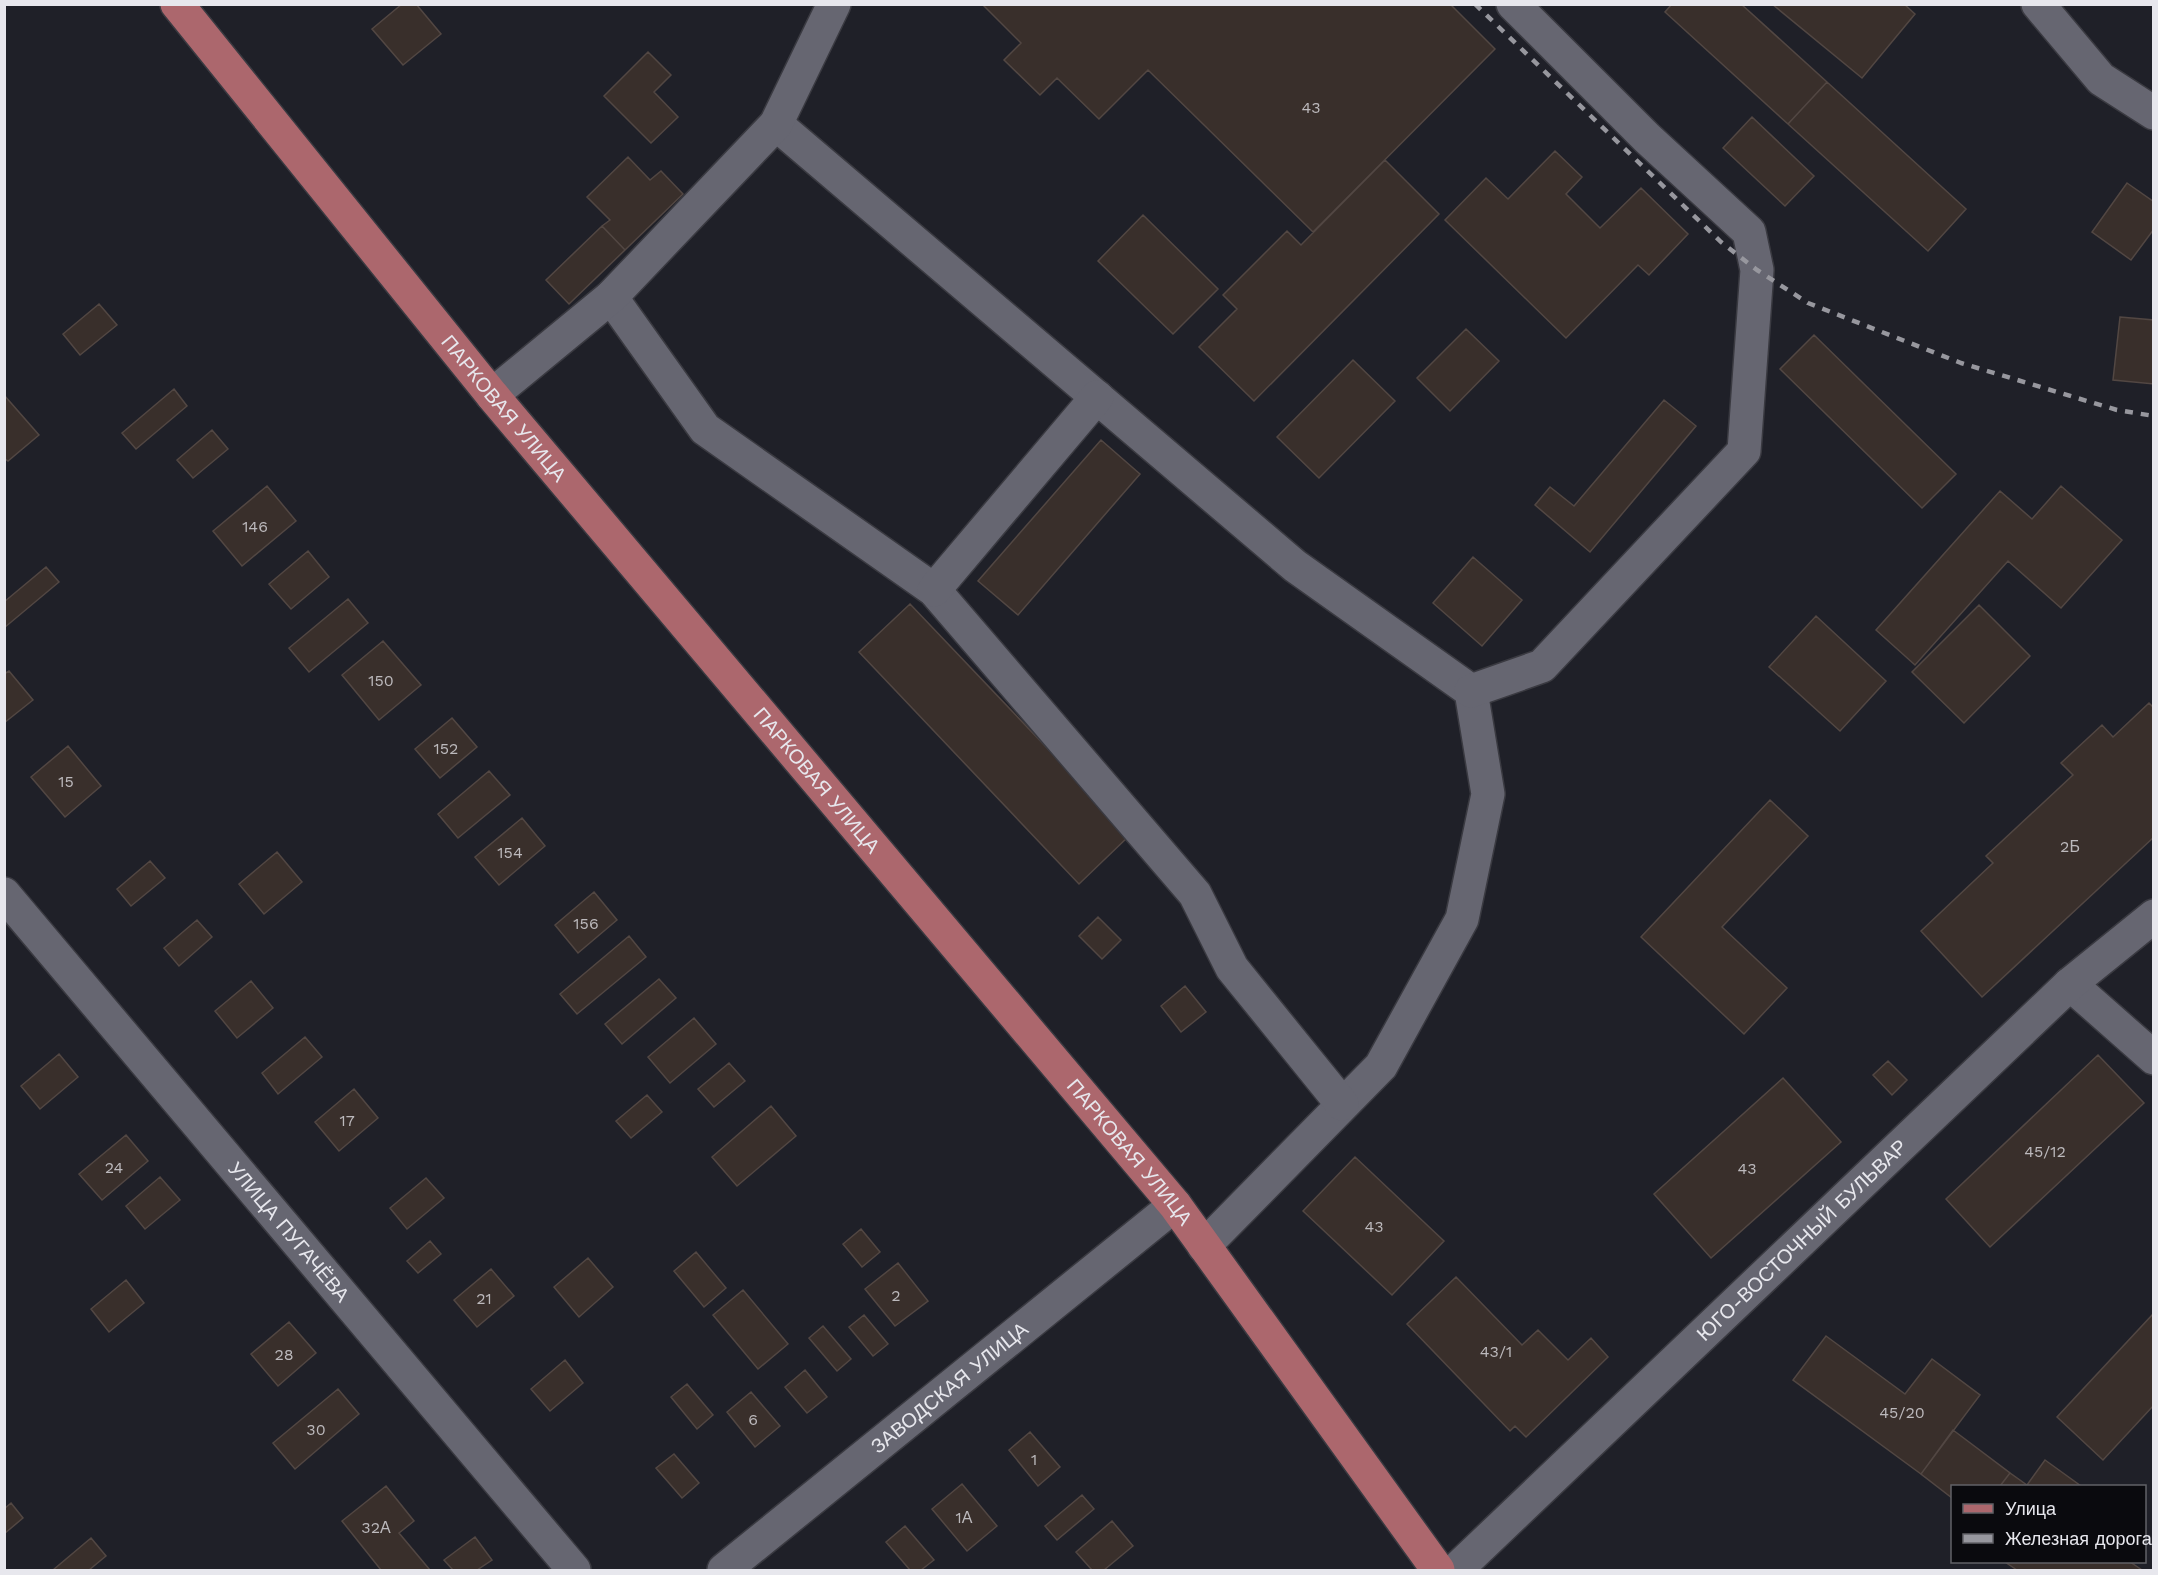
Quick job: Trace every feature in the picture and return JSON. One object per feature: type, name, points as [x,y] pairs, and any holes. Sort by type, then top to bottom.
[{"type":"main road","name":"ПАРКОВАЯ УЛИЦА","points":[[177,4],[492,395],[1175,1205],[1437,1570]]},
{"type":"street","points":[[492,395],[611,297],[776,124],[834,4]]},
{"type":"street","points":[[1471,691],[1542,666],[1743,451],[1758,270],[1749,232],[1647,138],[1513,4]]},
{"type":"street","points":[[2038,4],[2101,79],[2154,113]]},
{"type":"street","points":[[776,124],[1295,566],[1471,691],[1488,794],[1462,919],[1381,1066],[1204,1246]]},
{"type":"street","points":[[611,297],[705,429],[934,590],[1195,894],[1232,968],[1342,1104]]},
{"type":"street","points":[[934,590],[1097,397]]},
{"type":"street","name":"УЛИЦА ПУГАЧЁВА","points":[[4,894],[574,1570]]},
{"type":"street","name":"ЮГО-ВОСТОЧНЫЙ БУЛЬВАР","points":[[1456,1570],[2070,984],[2154,916]]},
{"type":"street","points":[[2070,984],[2154,1058]]},
{"type":"street","name":"ЗАВОДСКАЯ УЛИЦА","points":[[724,1570],[1175,1205]]},
{"type":"building","points":[[402,4],[416,4],[441,34],[403,65],[372,29]]},
{"type":"building","points":[[982,4],[1450,4],[1495,49],[1313,232],[1148,70],[1099,119],[1057,78],[1040,95],[1004,60],[1021,43]]},
{"type":"building","points":[[1672,4],[1741,4],[1827,82],[1788,124],[1665,12]]},
{"type":"building","points":[[1772,4],[1904,4],[1915,14],[1862,78]]},
{"type":"building","points":[[648,52],[671,75],[654,92],[678,117],[651,143],[604,96]]},
{"type":"building","points":[[1827,82],[1966,209],[1928,251],[1788,124]]},
{"type":"building","points":[[1752,117],[1814,176],[1785,206],[1723,148]]},
{"type":"building","points":[[1555,151],[1582,177],[1566,194],[1600,228],[1641,188],[1688,234],[1649,275],[1638,265],[1566,338],[1445,220],[1486,178],[1508,199]]},
{"type":"building","points":[[628,157],[650,180],[661,171],[683,194],[625,250],[602,226],[610,220],[587,197]]},
{"type":"building","points":[[1385,160],[1439,214],[1254,401],[1199,347],[1237,309],[1223,295],[1287,231],[1301,245]]},
{"type":"building","points":[[2127,183],[2154,202],[2154,229],[2131,260],[2092,232]]},
{"type":"building","points":[[1143,215],[1218,289],[1173,334],[1098,261]]},
{"type":"building","points":[[602,226],[625,250],[569,304],[546,280]]},
{"type":"building","points":[[99,304],[117,325],[80,355],[63,334]]},
{"type":"building","points":[[2120,317],[2154,320],[2154,384],[2113,380]]},
{"type":"building","points":[[1466,329],[1499,361],[1450,411],[1417,378]]},
{"type":"building","points":[[1814,335],[1956,474],[1922,508],[1780,369]]},
{"type":"building","points":[[1353,360],[1395,401],[1319,478],[1277,437]]},
{"type":"building","points":[[174,389],[187,406],[136,449],[122,433]]},
{"type":"building","points":[[4,395],[39,435],[8,461],[4,458]]},
{"type":"building","points":[[1664,400],[1696,426],[1590,552],[1535,505],[1550,487],[1574,506]]},
{"type":"building","points":[[212,430],[228,449],[193,478],[177,460]]},
{"type":"building","points":[[1101,440],[1140,474],[1018,615],[978,581]]},
{"type":"building","points":[[267,486],[296,521],[242,566],[213,531]]},
{"type":"building","points":[[2061,486],[2122,540],[2061,608],[2008,561],[1915,665],[1876,630],[2000,491],[2032,519]]},
{"type":"building","points":[[308,551],[329,577],[291,609],[269,584]]},
{"type":"building","points":[[1473,557],[1522,600],[1482,646],[1433,603]]},
{"type":"building","points":[[46,567],[59,582],[4,628],[4,602]]},
{"type":"building","points":[[348,599],[368,623],[309,672],[289,648]]},
{"type":"building","points":[[910,604],[1130,835],[1079,884],[859,652]]},
{"type":"building","points":[[1979,605],[2030,656],[1964,723],[1912,672]]},
{"type":"building","points":[[1816,616],[1886,681],[1840,731],[1769,667]]},
{"type":"building","points":[[383,641],[421,685],[379,720],[342,675]]},
{"type":"building","points":[[9,671],[33,700],[4,723],[4,674]]},
{"type":"building","points":[[2149,703],[2154,708],[2154,837],[1982,997],[1921,931],[1993,863],[1986,856],[2073,775],[2061,763],[2102,725],[2113,737]]},
{"type":"building","points":[[452,718],[477,747],[440,778],[415,749]]},
{"type":"building","points":[[68,746],[101,786],[65,817],[31,777]]},
{"type":"building","points":[[489,771],[510,795],[458,838],[438,814]]},
{"type":"building","points":[[1770,800],[1808,836],[1722,927],[1787,988],[1744,1034],[1641,937]]},
{"type":"building","points":[[522,818],[545,846],[499,885],[475,857]]},
{"type":"building","points":[[277,852],[302,882],[264,914],[239,884]]},
{"type":"building","points":[[150,861],[165,878],[131,906],[117,889]]},
{"type":"building","points":[[594,892],[617,920],[578,953],[555,925]]},
{"type":"building","points":[[1098,917],[1121,940],[1102,959],[1079,936]]},
{"type":"building","points":[[197,920],[212,937],[179,966],[164,948]]},
{"type":"building","points":[[629,936],[646,957],[577,1014],[560,994]]},
{"type":"building","points":[[659,979],[676,998],[622,1044],[605,1024]]},
{"type":"building","points":[[251,981],[273,1008],[237,1038],[215,1011]]},
{"type":"building","points":[[1185,986],[1206,1012],[1181,1032],[1161,1006]]},
{"type":"building","points":[[694,1018],[716,1044],[670,1083],[648,1057]]},
{"type":"building","points":[[305,1037],[322,1057],[278,1094],[262,1073]]},
{"type":"building","points":[[59,1054],[78,1077],[40,1109],[21,1086]]},
{"type":"building","points":[[2098,1055],[2144,1103],[1990,1247],[1946,1199]]},
{"type":"building","points":[[1888,1061],[1907,1080],[1892,1095],[1873,1075]]},
{"type":"building","points":[[729,1063],[745,1081],[714,1107],[698,1089]]},
{"type":"building","points":[[1783,1078],[1841,1142],[1711,1258],[1654,1194]]},
{"type":"building","points":[[354,1089],[378,1118],[339,1151],[315,1122]]},
{"type":"building","points":[[647,1095],[662,1112],[631,1138],[616,1121]]},
{"type":"building","points":[[771,1106],[796,1136],[737,1186],[712,1157]]},
{"type":"building","points":[[126,1135],[148,1161],[102,1200],[79,1174]]},
{"type":"building","points":[[1355,1157],[1444,1241],[1392,1295],[1303,1211]]},
{"type":"building","points":[[160,1177],[180,1200],[145,1229],[126,1206]]},
{"type":"building","points":[[426,1178],[444,1198],[407,1229],[390,1208]]},
{"type":"building","points":[[861,1229],[880,1252],[862,1267],[843,1244]]},
{"type":"building","points":[[430,1241],[441,1254],[418,1273],[407,1261]]},
{"type":"building","points":[[696,1252],[726,1288],[704,1307],[674,1271]]},
{"type":"building","points":[[588,1258],[613,1287],[579,1317],[554,1287]]},
{"type":"building","points":[[898,1263],[928,1301],[895,1326],[865,1289]]},
{"type":"building","points":[[491,1269],[514,1296],[477,1327],[454,1300]]},
{"type":"building","points":[[1456,1277],[1522,1345],[1538,1330],[1568,1360],[1591,1338],[1608,1357],[1526,1437],[1515,1426],[1510,1431],[1407,1324]]},
{"type":"building","points":[[126,1280],[144,1303],[109,1332],[91,1309]]},
{"type":"building","points":[[743,1290],[788,1344],[758,1369],[713,1315]]},
{"type":"building","points":[[2154,1313],[2154,1405],[2103,1460],[2057,1417]]},
{"type":"building","points":[[864,1315],[888,1344],[873,1356],[849,1327]]},
{"type":"building","points":[[289,1322],[316,1353],[278,1386],[251,1354]]},
{"type":"building","points":[[823,1326],[851,1359],[837,1371],[809,1338]]},
{"type":"building","points":[[1826,1336],[1905,1394],[1932,1359],[1980,1395],[1921,1474],[1793,1380]]},
{"type":"building","points":[[565,1360],[583,1383],[550,1411],[531,1389]]},
{"type":"building","points":[[805,1370],[827,1397],[807,1413],[785,1387]]},
{"type":"building","points":[[687,1384],[713,1415],[697,1429],[671,1397]]},
{"type":"building","points":[[338,1389],[359,1414],[295,1469],[273,1443]]},
{"type":"building","points":[[751,1392],[780,1426],[755,1447],[727,1412]]},
{"type":"building","points":[[1953,1430],[2010,1473],[2001,1485],[1951,1485],[1951,1497],[1921,1474]]},
{"type":"building","points":[[1030,1432],[1060,1467],[1038,1486],[1009,1450]]},
{"type":"building","points":[[674,1454],[699,1483],[682,1498],[656,1468]]},
{"type":"building","points":[[2045,1460],[2080,1485],[2027,1485]]},
{"type":"building","points":[[2010,1473],[2027,1485],[2001,1485]]},
{"type":"building","points":[[962,1484],[997,1526],[967,1551],[932,1509]]},
{"type":"building","points":[[386,1486],[414,1521],[399,1533],[430,1570],[381,1570],[342,1521]]},
{"type":"building","points":[[1082,1495],[1094,1509],[1057,1540],[1045,1526]]},
{"type":"building","points":[[11,1503],[23,1518],[4,1534],[4,1509]]},
{"type":"building","points":[[1112,1521],[1133,1546],[1104,1570],[1092,1570],[1076,1552]]},
{"type":"building","points":[[905,1526],[934,1560],[921,1570],[910,1570],[886,1542]]},
{"type":"building","points":[[475,1537],[492,1560],[477,1570],[453,1570],[444,1560]]},
{"type":"building","points":[[91,1538],[106,1556],[89,1570],[53,1570]]},
{"type":"building","points":[[2006,1563],[2132,1563],[2142,1570],[2017,1570]]},
{"type":"railway","points":[[1475,4],[1721,242],[1757,270],[1808,303],[1961,363],[2117,410],[2154,416]]}]
